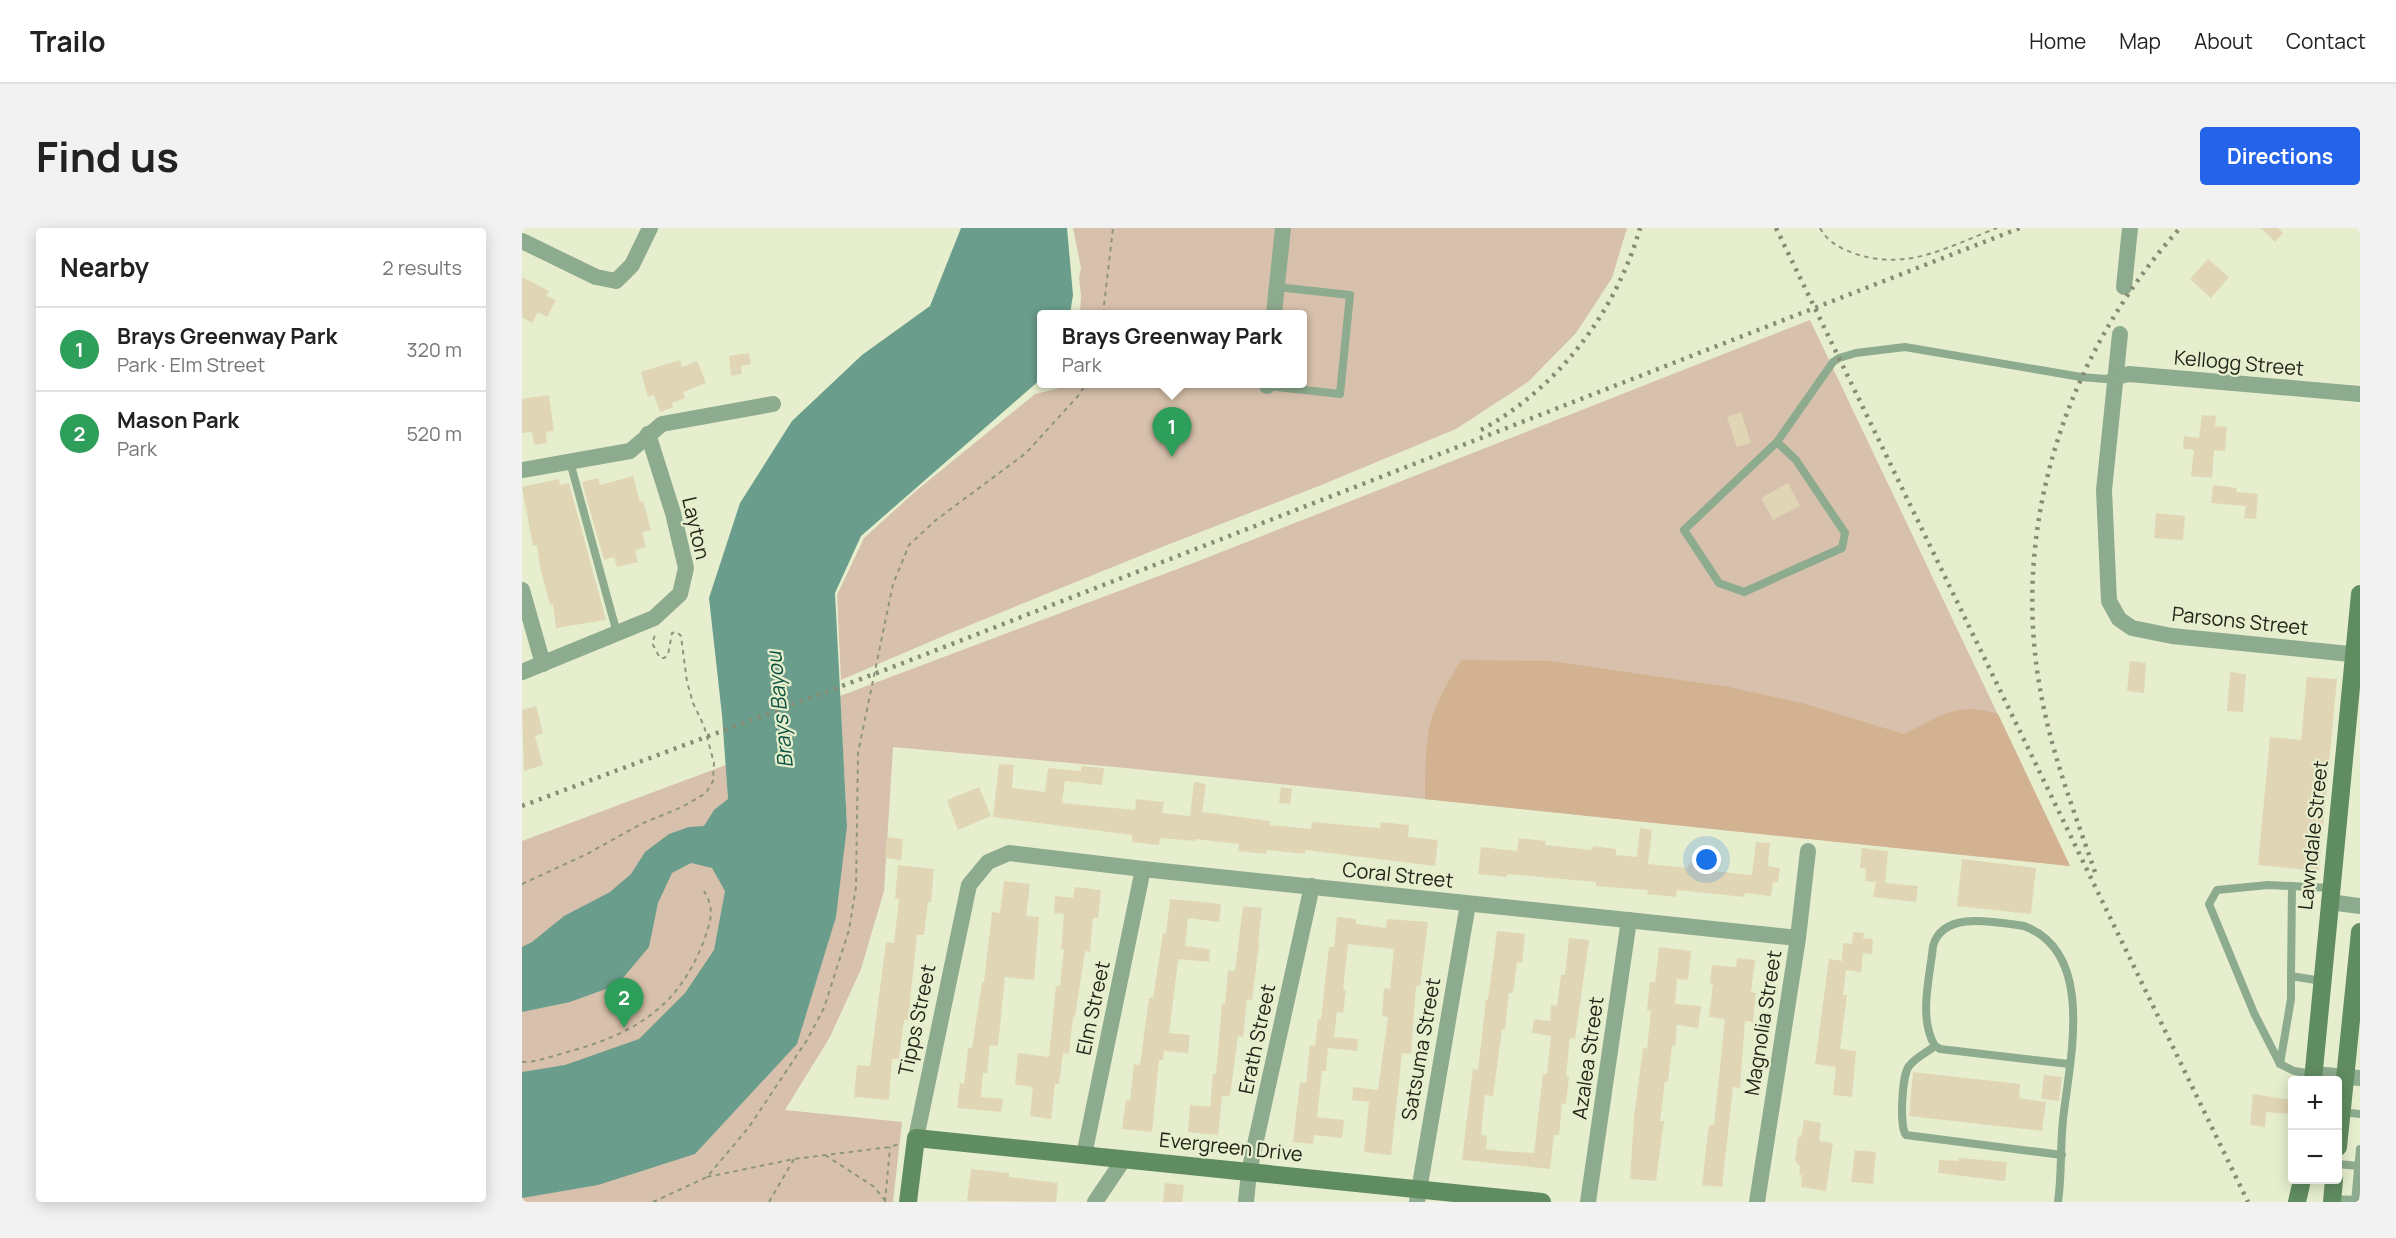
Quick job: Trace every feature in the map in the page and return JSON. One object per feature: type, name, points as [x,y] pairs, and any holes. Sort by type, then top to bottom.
[{"type":"main road","name":"Lawndale Street","points":[[2313,1076],[2330,895],[2357,655],[2360,594]]},
{"type":"main road","points":[[2342,1109],[2352,1077],[2360,932]]},
{"type":"main road","name":"Evergreen Drive","points":[[916,1137],[1249,1172],[1417,1196],[1542,1202]]},
{"type":"main road","name":"Tipps Street","points":[[908,1202],[916,1137]]},
{"type":"main road","points":[[2297,1202],[2301,1184]]},
{"type":"main road","points":[[2332,1200],[2334,1184]]},
{"type":"street","points":[[522,241],[596,277],[616,281],[632,265],[650,228]]},
{"type":"street","points":[[1275,310],[1283,228]]},
{"type":"street","points":[[2124,287],[2130,228]]},
{"type":"street","points":[[2116,377],[2120,334]]},
{"type":"street","name":"Kellogg Street","points":[[2116,377],[2129,374],[2360,394]]},
{"type":"street","name":"Parsons Street","points":[[2116,377],[2104,490],[2109,601],[2119,619],[2132,628],[2172,636],[2357,655]]},
{"type":"street","points":[[522,470],[630,451],[662,424],[773,404]]},
{"type":"street","name":"Layton","points":[[648,434],[673,513],[686,568],[680,594],[652,619]]},
{"type":"street","points":[[522,590],[543,664]]},
{"type":"street","points":[[522,672],[652,619]]},
{"type":"street","name":"Magnolia Street","points":[[1757,1202],[1798,938],[1808,851]]},
{"type":"street","name":"Coral Street","points":[[995,859],[1009,853],[1798,938]]},
{"type":"street","name":"Tipps Street","points":[[916,1137],[969,885],[988,862],[995,859]]},
{"type":"street","name":"Elm Street","points":[[1084,1155],[1143,869]]},
{"type":"street","name":"Erath Street","points":[[1246,1202],[1249,1172],[1312,886]]},
{"type":"street","points":[[2330,895],[2360,906]]},
{"type":"street","name":"Satsuma Street","points":[[1417,1196],[1468,904]]},
{"type":"street","name":"Azalea Street","points":[[1588,1202],[1629,920]]},
{"type":"street","points":[[1095,1202],[1124,1159]]},
{"type":"lane","points":[[1277,287],[1350,295],[1340,394],[1291,388]]},
{"type":"lane","points":[[1777,442],[1796,460],[1845,533],[1842,548],[1743,592],[1719,583],[1684,530],[1777,442],[1833,362],[1856,353],[1905,347],[2081,377],[2105,380],[2116,377]]},
{"type":"lane","points":[[570,462],[617,633]]},
{"type":"lane","points":[[2310,1076],[2280,1064],[2254,1013],[2209,904],[2217,890],[2268,885],[2292,886],[2330,895]]},
{"type":"lane","points":[[2280,1064],[2290,999],[2292,886]]},
{"type":"lane","points":[[2058,1202],[2074,1005],[2066,969],[2051,943],[2024,926],[1959,921],[1942,929],[1936,936],[1933,946],[1926,1012],[1928,1027],[1935,1046],[1941,1049],[2069,1064]]},
{"type":"lane","points":[[2291,976],[2322,981]]},
{"type":"lane","points":[[1935,1046],[1911,1063],[1906,1071],[1900,1121],[1906,1135],[2062,1155]]},
{"type":"lane","points":[[2342,1112],[2360,1114]]},
{"type":"lane","points":[[2332,1200],[2355,1201],[2360,1149]]},
{"type":"lane","points":[[2342,1164],[2358,1166]]},
{"type":"path","points":[[1104,310],[1113,228]]},
{"type":"path","points":[[1820,228],[1827,239],[1840,247],[1882,261],[1920,257],[1997,228]]},
{"type":"path","points":[[707,1177],[749,1127],[807,1040],[824,1008],[836,976],[849,930],[856,887],[858,753],[893,584],[909,545],[936,520],[1026,453],[1083,388]]},
{"type":"path","points":[[522,884],[586,854],[641,824],[682,807],[706,793],[713,781],[712,748],[687,682],[681,636],[677,632],[672,633],[668,655],[660,658],[652,643],[659,628],[652,619]]},
{"type":"path","points":[[522,1062],[538,1060],[613,1038],[633,1028],[670,999],[689,972],[706,935],[712,910],[711,902],[704,891]]},
{"type":"path","points":[[653,1202],[707,1177],[824,1154],[890,1147],[916,1137]]},
{"type":"path","points":[[885,1201],[890,1147]]},
{"type":"path","points":[[824,1154],[873,1186],[885,1201]]},
{"type":"path","points":[[768,1202],[794,1159]]},
{"type":"shaded area","points":[[1073,228],[1627,228],[1612,278],[1576,333],[1528,382],[1456,429],[948,634],[841,680],[837,595],[864,538],[917,490],[1035,394],[1057,388],[1307,388],[1307,310],[1080,310],[1079,278],[1081,268]]},
{"type":"shaded area","points":[[1810,320],[2070,866],[1126,768],[893,747],[884,891],[861,969],[830,1037],[785,1110],[902,1122],[893,1202],[522,1202],[522,841],[726,765],[731,854],[847,826],[840,696],[1196,562]]},
{"type":"shaded area","points":[[1461,660],[1551,661],[1729,687],[1802,703],[1904,734],[1950,712],[1971,709],[1998,714],[2070,866],[1425,799],[1426,755],[1431,719],[1438,701]]},
{"type":"water","name":"Brays Bayou","points":[[961,228],[1067,228],[1073,295],[1071,310],[1037,310],[1037,382],[861,536],[835,593],[847,826],[836,917],[797,1044],[695,1154],[598,1185],[522,1198],[522,1072],[565,1065],[639,1039],[685,993],[714,950],[725,891],[712,868],[691,863],[672,873],[658,903],[649,947],[617,985],[570,1002],[522,1012],[522,947],[532,942],[564,916],[610,892],[631,874],[645,852],[669,834],[689,827],[704,826],[714,810],[728,799],[722,715],[709,598],[740,503],[792,421],[862,355],[930,306]]},
{"type":"building","points":[[2261,228],[2278,228],[2283,233],[2275,242]]},
{"type":"building","points":[[2208,259],[2229,277],[2211,298],[2190,279]]},
{"type":"building","points":[[522,277],[549,291],[546,296],[556,300],[547,317],[538,312],[532,323],[522,317]]},
{"type":"building","points":[[749,353],[751,364],[741,366],[742,374],[731,376],[729,356]]},
{"type":"building","points":[[680,360],[682,367],[697,361],[706,383],[683,392],[685,398],[672,403],[673,407],[660,412],[654,395],[648,397],[641,372]]},
{"type":"building","points":[[549,395],[554,431],[546,432],[547,443],[534,445],[532,432],[522,433],[522,399]]},
{"type":"building","points":[[1741,412],[1751,443],[1737,447],[1727,417]]},
{"type":"building","points":[[2202,415],[2216,416],[2215,426],[2227,427],[2225,451],[2214,450],[2212,478],[2191,476],[2194,450],[2183,449],[2184,436],[2199,438]]},
{"type":"building","points":[[633,476],[651,530],[642,532],[646,547],[635,550],[638,562],[617,567],[614,557],[604,560],[582,482],[598,478],[600,485]]},
{"type":"building","points":[[559,479],[560,485],[569,483],[606,620],[556,628],[553,604],[550,605],[537,545],[533,546],[522,487]]},
{"type":"building","points":[[1788,483],[1800,506],[1773,520],[1761,498]]},
{"type":"building","points":[[2213,485],[2237,488],[2236,492],[2258,494],[2256,519],[2244,518],[2246,506],[2211,503]]},
{"type":"building","points":[[2156,513],[2185,516],[2183,540],[2154,538]]},
{"type":"building","points":[[2130,661],[2146,663],[2144,693],[2127,691]]},
{"type":"building","points":[[2230,672],[2246,674],[2243,712],[2227,711]]},
{"type":"building","points":[[2307,677],[2337,679],[2319,871],[2258,865],[2270,737],[2301,740]]},
{"type":"building","points":[[536,706],[543,733],[535,736],[543,765],[524,771],[522,710]]},
{"type":"building","points":[[999,764],[1014,765],[1012,788],[1045,792],[1048,768],[1081,771],[1081,766],[1104,768],[1102,785],[1065,781],[1062,803],[1135,810],[1136,799],[1164,802],[1162,813],[1190,816],[1194,782],[1206,784],[1202,812],[1270,821],[1270,825],[1311,829],[1312,822],[1380,828],[1381,822],[1409,825],[1408,837],[1438,840],[1435,866],[1305,850],[1305,854],[1267,850],[1266,854],[1238,851],[1239,844],[1195,839],[1195,841],[1160,838],[1159,845],[1132,842],[1132,835],[993,817]]},
{"type":"building","points":[[979,787],[991,816],[958,830],[947,800]]},
{"type":"building","points":[[1281,787],[1292,789],[1290,804],[1279,803]]},
{"type":"building","points":[[1640,828],[1652,830],[1648,864],[1688,868],[1689,863],[1713,865],[1712,871],[1752,875],[1756,842],[1770,843],[1768,866],[1780,868],[1778,882],[1773,882],[1771,896],[1745,893],[1744,897],[1677,890],[1676,897],[1647,894],[1648,890],[1596,886],[1596,882],[1507,874],[1507,877],[1478,874],[1481,847],[1517,851],[1519,838],[1546,841],[1545,845],[1592,850],[1593,846],[1616,849],[1616,855],[1637,857]]},
{"type":"building","points":[[887,837],[903,839],[901,860],[885,858]]},
{"type":"building","points":[[1862,848],[1888,851],[1885,883],[1918,886],[1916,902],[1873,897],[1876,882],[1865,881],[1866,869],[1860,868]]},
{"type":"building","points":[[1962,859],[2036,868],[2031,914],[1957,906]]},
{"type":"building","points":[[898,865],[934,869],[931,902],[928,902],[924,935],[917,935],[908,1020],[904,1020],[899,1059],[892,1059],[889,1100],[854,1097],[857,1065],[870,1066],[886,942],[894,943],[899,899],[895,898]]},
{"type":"building","points":[[1004,881],[1030,884],[1026,916],[1039,917],[1034,980],[1005,977],[998,1046],[990,1045],[987,1073],[983,1073],[981,1097],[1003,1099],[1001,1112],[957,1108],[960,1083],[964,1084],[968,1048],[972,1048],[982,982],[984,982],[992,912],[1000,913]]},
{"type":"building","points":[[1075,887],[1101,890],[1098,918],[1093,918],[1090,952],[1085,951],[1069,1054],[1063,1053],[1059,1084],[1055,1084],[1051,1119],[1030,1116],[1033,1087],[1015,1085],[1018,1053],[1049,1057],[1056,986],[1060,986],[1064,949],[1061,949],[1064,914],[1054,913],[1055,896],[1073,898]]},
{"type":"building","points":[[1170,899],[1221,904],[1219,922],[1188,918],[1185,946],[1210,949],[1209,962],[1179,959],[1178,961],[1169,1033],[1190,1035],[1188,1053],[1164,1051],[1163,1060],[1159,1060],[1152,1132],[1122,1129],[1126,1100],[1130,1101],[1134,1064],[1140,1065],[1149,998],[1153,998],[1163,933],[1166,934]]},
{"type":"building","points":[[1243,906],[1262,908],[1252,1000],[1247,999],[1243,1037],[1238,1036],[1230,1096],[1222,1096],[1218,1135],[1188,1132],[1190,1105],[1210,1107],[1213,1074],[1216,1074],[1222,1004],[1225,1004],[1228,970],[1235,971]]},
{"type":"building","points":[[1337,917],[1356,919],[1356,924],[1386,928],[1387,919],[1428,922],[1420,986],[1416,986],[1411,1054],[1402,1053],[1391,1155],[1364,1152],[1369,1102],[1352,1100],[1353,1087],[1378,1090],[1388,1017],[1382,1016],[1384,988],[1390,989],[1394,949],[1348,944],[1343,1013],[1337,1012],[1334,1037],[1358,1039],[1357,1051],[1328,1048],[1326,1071],[1322,1071],[1317,1117],[1344,1120],[1342,1138],[1314,1135],[1313,1144],[1293,1142],[1300,1082],[1306,1083],[1310,1045],[1315,1046],[1318,1019],[1321,1019],[1329,947],[1334,947]]},
{"type":"building","points":[[1497,931],[1525,934],[1522,963],[1517,962],[1513,993],[1509,993],[1493,1096],[1485,1095],[1481,1135],[1487,1136],[1486,1149],[1514,1152],[1534,1153],[1543,1074],[1547,1074],[1551,1036],[1532,1033],[1534,1019],[1550,1021],[1551,1005],[1557,1006],[1561,975],[1565,975],[1569,938],[1589,940],[1575,1039],[1570,1038],[1566,1104],[1562,1103],[1559,1135],[1554,1135],[1550,1169],[1462,1160],[1473,1069],[1478,1070]]},
{"type":"building","points":[[1853,932],[1864,933],[1863,938],[1873,939],[1872,954],[1863,953],[1861,972],[1846,970],[1843,995],[1847,995],[1840,1049],[1856,1051],[1852,1097],[1833,1095],[1836,1067],[1815,1064],[1829,959],[1842,961],[1843,943],[1852,944]]},
{"type":"building","points":[[1659,947],[1691,951],[1688,980],[1677,979],[1675,1004],[1701,1006],[1698,1028],[1677,1025],[1668,1082],[1665,1081],[1660,1121],[1664,1121],[1656,1181],[1630,1179],[1634,1118],[1643,1048],[1647,1049],[1651,1010],[1647,1010],[1650,982],[1655,982]]},
{"type":"building","points":[[1737,958],[1755,960],[1751,992],[1756,993],[1753,1022],[1745,1021],[1740,1088],[1733,1087],[1722,1187],[1702,1185],[1709,1125],[1714,1125],[1725,1019],[1709,1017],[1713,984],[1710,984],[1712,965],[1736,967]]},
{"type":"building","points":[[1913,1072],[2020,1084],[2019,1098],[2046,1102],[2042,1131],[1909,1116]]},
{"type":"building","points":[[2044,1075],[2062,1077],[2059,1101],[2041,1099]]},
{"type":"building","points":[[2253,1094],[2288,1099],[2288,1114],[2266,1112],[2265,1127],[2250,1125]]},
{"type":"building","points":[[1804,1120],[1821,1123],[1819,1141],[1833,1143],[1826,1191],[1801,1187],[1802,1175],[1799,1175],[1800,1167],[1795,1160],[1798,1137],[1801,1137]]},
{"type":"building","points":[[1855,1150],[1876,1152],[1873,1184],[1851,1182]]},
{"type":"building","points":[[1959,1158],[2007,1162],[2005,1181],[1938,1173],[1939,1160],[1958,1161]]},
{"type":"building","points":[[971,1169],[1009,1173],[1009,1177],[1058,1183],[1056,1202],[967,1201]]},
{"type":"building","points":[[1165,1183],[1184,1185],[1182,1202],[1163,1202]]},
{"type":"railway","points":[[1481,430],[1509,413],[1535,393],[1580,345],[1616,289],[1640,228]]},
{"type":"railway","points":[[1776,228],[2248,1202]]},
{"type":"railway","points":[[522,806],[898,665],[2020,228]]},
{"type":"railway","points":[[2095,872],[2058,762],[2041,694],[2033,631],[2033,568],[2041,506],[2056,445],[2078,386],[2106,330],[2140,277],[2180,228]]},
{"type":"place","name":"Brays Greenway Park","points":[[1172,457]]},
{"type":"place","name":"Mason Park","points":[[624,1028]]}]
